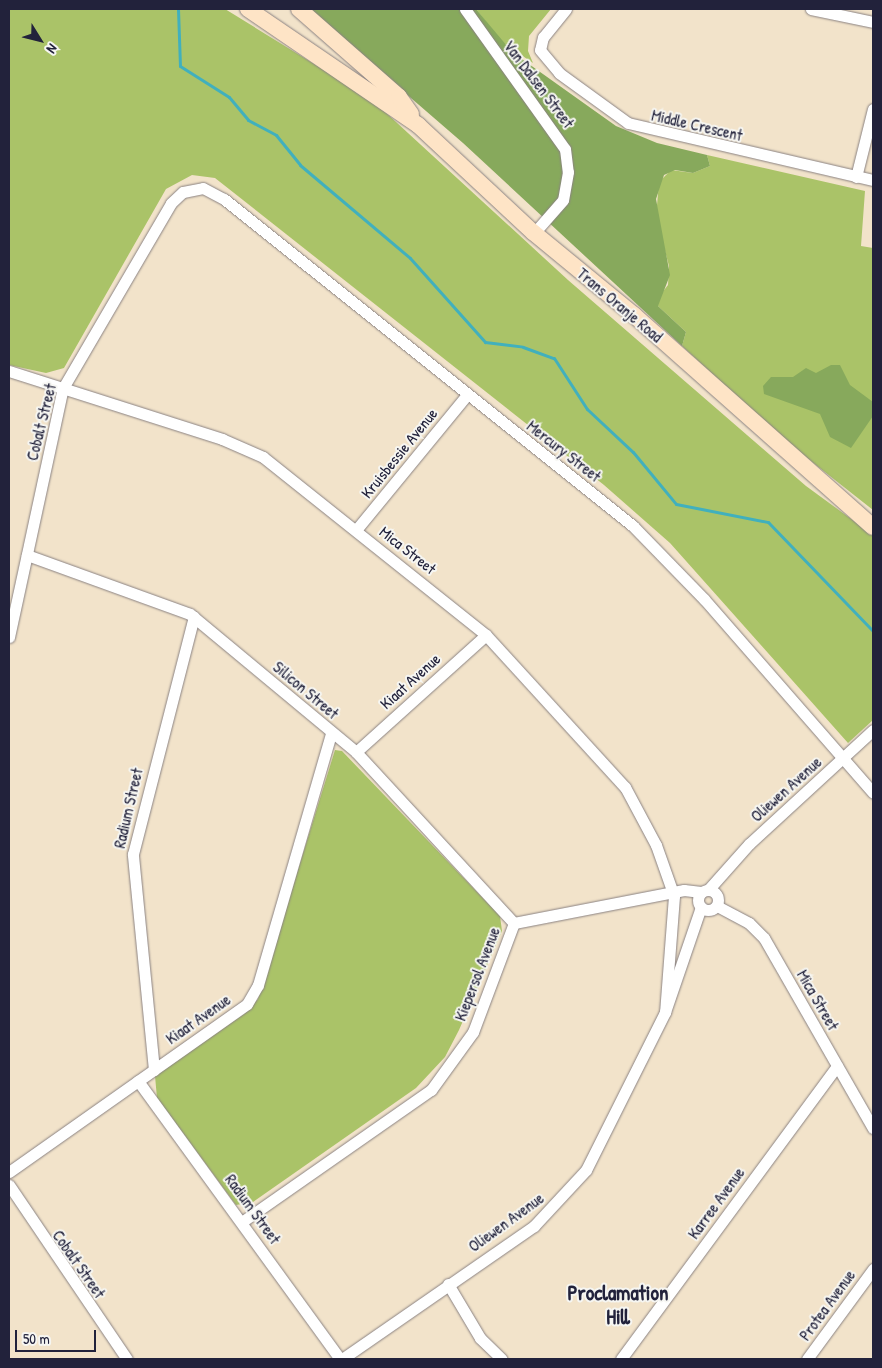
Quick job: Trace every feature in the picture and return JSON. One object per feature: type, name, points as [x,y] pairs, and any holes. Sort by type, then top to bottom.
[{"type":"main road","name":"Trans Oranje Road","points":[[248,9],[418,124],[534,234],[634,315],[822,485],[873,527]]},
{"type":"main road","name":"Trans Oranje Road","points":[[299,9],[399,97],[418,124]]},
{"type":"main road","name":"Trans Oranje Road","points":[[822,485],[873,517]]},
{"type":"street","name":"Van Dalsen Street","points":[[466,9],[566,149],[568,172],[563,200],[534,234]]},
{"type":"street","name":"Middle Crescent","points":[[566,9],[543,37],[540,50],[559,73],[638,128],[873,180]]},
{"type":"street","points":[[811,9],[873,22]]},
{"type":"street","points":[[856,177],[873,109]]},
{"type":"street","name":"Mercury Street","points":[[190,189],[203,188],[224,200],[466,396],[648,540],[753,653],[841,760],[873,792]]},
{"type":"street","name":"Cobalt Street","points":[[9,637],[63,388],[172,203],[190,189]]},
{"type":"street","name":"Mica Street","points":[[9,372],[242,446],[279,467],[486,635],[625,787],[656,845],[674,896]]},
{"type":"street","name":"Kruisbessie Avenue","points":[[356,530],[466,396]]},
{"type":"street","name":"Silicon Street","points":[[27,555],[170,603],[194,617],[356,752],[514,923]]},
{"type":"street","name":"Radium Street","points":[[154,1070],[133,854],[194,617]]},
{"type":"street","name":"Kiaat Avenue","points":[[356,752],[486,635]]},
{"type":"street","name":"Oliewen Avenue","points":[[341,1359],[534,1226],[586,1170],[664,1012],[693,931],[722,873],[873,730]]},
{"type":"street","name":"Kiaat Avenue","points":[[9,1172],[241,1009],[253,995],[331,733]]},
{"type":"street","name":"Kiepersol Avenue","points":[[243,1221],[431,1090],[473,1032],[514,923],[674,896],[687,890],[707,900]]},
{"type":"street","name":"Oliewen Avenue","points":[[664,1012],[674,896]]},
{"type":"street","name":"Mica Street","points":[[707,900],[749,923],[764,938],[873,1128]]},
{"type":"street","name":"Karree Avenue","points":[[621,1359],[837,1066]]},
{"type":"street","name":"Radium Street","points":[[138,1081],[243,1221],[341,1359]]},
{"type":"street","name":"Cobalt Street","points":[[9,1185],[127,1359]]},
{"type":"street","name":"Protea Avenue","points":[[807,1359],[873,1269]]},
{"type":"street","points":[[448,1284],[480,1338],[502,1359]]},
{"type":"green space","points":[[9,9],[225,9],[371,99],[568,280],[806,486],[873,535],[873,720],[848,743],[670,543],[604,485],[215,178],[192,175],[166,189],[64,368],[46,373],[9,365]]},
{"type":"green space","points":[[308,9],[476,9],[512,52],[616,126],[657,143],[707,155],[710,166],[693,173],[675,170],[664,175],[656,199],[670,275],[658,306],[686,332],[682,346],[463,143]]},
{"type":"green space","points":[[476,9],[551,9],[529,36],[528,51],[533,63],[502,42]]},
{"type":"green space","points":[[707,155],[865,191],[861,246],[873,248],[873,510],[783,439],[682,346],[686,332],[658,306],[658,298],[668,285],[669,266],[656,217],[659,182],[671,170],[693,173],[710,166]]},
{"type":"green space","points":[[831,365],[840,365],[850,385],[873,402],[873,416],[851,448],[830,437],[820,414],[764,394],[763,386],[771,377],[793,377],[806,368],[816,373]]},
{"type":"green space","points":[[335,750],[342,751],[500,916],[502,931],[459,1030],[445,1057],[416,1088],[253,1202],[236,1205],[157,1098],[155,1076],[244,1014],[258,999]]},
{"type":"waterway","points":[[178,9],[180,66],[229,97],[248,120],[276,135],[300,165],[410,258],[485,342],[523,347],[554,358],[587,409],[633,452],[676,504],[768,522],[873,631]]},
{"type":"district","name":"Proclamation Hill","points":[[618,1305]]}]
